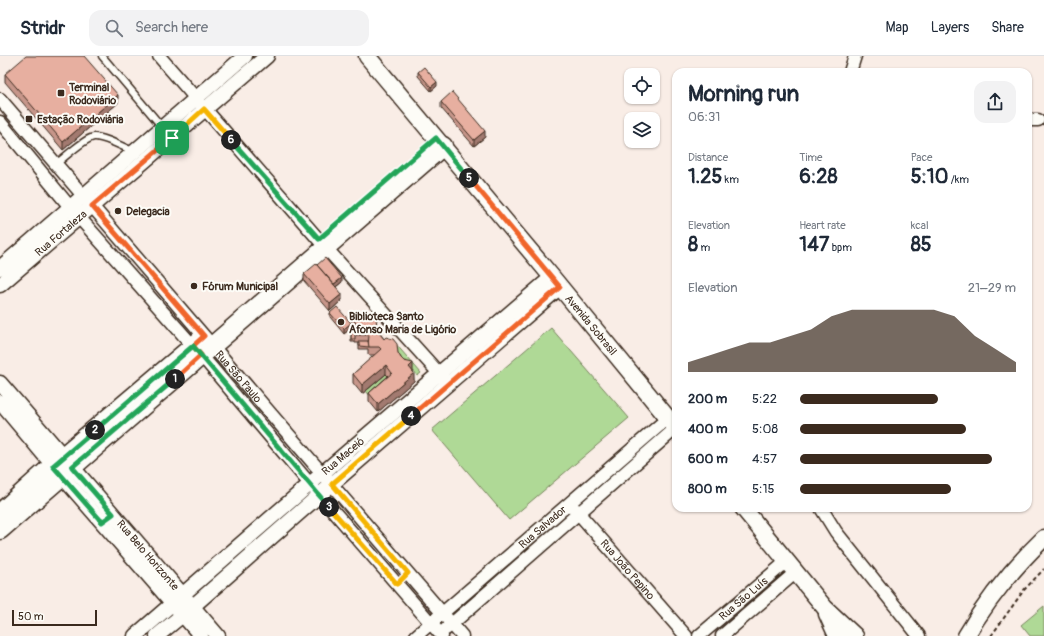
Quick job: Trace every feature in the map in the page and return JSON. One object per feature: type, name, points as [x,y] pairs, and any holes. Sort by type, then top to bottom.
[{"type":"main road","name":"Avenida Sobrasil","points":[[367,56],[556,282],[672,424]]},
{"type":"main road","points":[[0,513],[63,466],[439,142]]},
{"type":"main road","points":[[0,530],[63,466]]},
{"type":"main road","points":[[746,512],[825,608],[855,636]]},
{"type":"main road","points":[[966,636],[982,610],[1008,577],[1044,538]]},
{"type":"main road","points":[[825,608],[837,636]]},
{"type":"street","points":[[159,56],[322,243],[444,379]]},
{"type":"street","name":"Rua Fortaleza","points":[[0,285],[29,252],[200,104],[227,71],[245,56]]},
{"type":"street","name":"Rua Fortaleza","points":[[200,104],[236,82],[266,56]]},
{"type":"street","points":[[851,68],[855,56]]},
{"type":"street","points":[[227,71],[236,82]]},
{"type":"street","name":"Rua São Paulo","points":[[0,99],[167,293],[239,400],[440,635]]},
{"type":"street","name":"Rua São Paulo","points":[[0,122],[75,212],[155,303],[251,390],[462,636]]},
{"type":"street","name":"Rua Fortaleza","points":[[120,174],[135,152],[167,133]]},
{"type":"street","name":"Rua Fortaleza","points":[[0,268],[29,252]]},
{"type":"street","points":[[123,267],[135,256]]},
{"type":"street","name":"Rua Maceió","points":[[135,636],[310,484],[376,437],[556,282]]},
{"type":"street","points":[[155,303],[167,293]]},
{"type":"street","name":"Rua Belo Horizonte","points":[[0,383],[20,416],[107,518],[188,610],[218,636]]},
{"type":"street","points":[[239,400],[251,390]]},
{"type":"street","name":"Rua Belo Horizonte","points":[[0,402],[20,416]]},
{"type":"street","name":"Rua Salvador","points":[[416,636],[569,503],[672,426]]},
{"type":"street","name":"Rua Salvador","points":[[440,635],[579,514],[672,426]]},
{"type":"street","points":[[275,443],[287,432]]},
{"type":"street","name":"Rua Maceió","points":[[157,636],[320,495],[376,437]]},
{"type":"street","name":"Rua João Pepino","points":[[569,503],[686,636]]},
{"type":"street","points":[[824,512],[836,532],[919,636]]},
{"type":"street","points":[[351,531],[363,520]]},
{"type":"street","points":[[265,522],[276,534]]},
{"type":"street","points":[[226,556],[236,568]]},
{"type":"street","name":"Rua São Luís","points":[[699,636],[791,567]]},
{"type":"street","name":"Rua São Luís","points":[[722,636],[791,567]]},
{"type":"street","points":[[397,584],[408,573]]},
{"type":"street","points":[[481,579],[491,590]]},
{"type":"street","name":"Rua Belo Horizonte","points":[[188,610],[201,636]]},
{"type":"lane","points":[[102,56],[167,133]]},
{"type":"lane","points":[[56,164],[86,140],[94,137],[103,139],[135,152]]},
{"type":"path","points":[[991,636],[1024,590],[1044,569]]},
{"type":"green space","points":[[551,328],[629,418],[509,520],[432,430]]},
{"type":"green space","points":[[394,342],[421,373],[417,376],[415,372],[404,369]]},
{"type":"green space","points":[[386,374],[391,379],[371,397],[366,391]]},
{"type":"green space","points":[[1044,606],[1044,636],[1030,636],[1021,625]]},
{"type":"building","name":"Terminal Rodoviário","points":[[26,56],[84,56],[118,95],[63,142],[5,74]]},
{"type":"building","points":[[424,67],[437,82],[431,87],[418,72]]},
{"type":"building","points":[[452,92],[485,131],[474,140],[441,102]]},
{"type":"building","points":[[325,258],[342,278],[334,284],[317,265]]},
{"type":"building","points":[[316,264],[342,294],[330,304],[304,274]]},
{"type":"building","points":[[337,307],[351,323],[344,329],[330,313]]},
{"type":"building","points":[[355,313],[377,314],[376,329],[384,339],[386,337],[393,339],[397,344],[398,353],[404,361],[413,363],[409,367],[414,373],[378,404],[369,393],[392,373],[386,365],[362,385],[353,374],[381,349],[379,347],[368,346],[369,335],[355,335]]},
{"type":"building","points":[[352,320],[355,320],[355,339],[351,339]]},
{"type":"building","points":[[359,341],[368,341],[369,347],[359,346]]},
{"type":"place","name":"Terminal Rodoviário","points":[[61,93]]},
{"type":"place","name":"Estação Rodoviária","points":[[29,119]]},
{"type":"place","name":"Delegacia","points":[[118,211]]},
{"type":"place","name":"Fórum Municipal","points":[[194,286]]},
{"type":"place","name":"Biblioteca Santo Afonso Maria de Ligório","points":[[341,322]]},
{"type":"route","points":[[172,138],[92,206],[204,336],[193,346],[201,355],[72,467],[113,514],[102,522],[53,466],[193,346],[201,355],[310,484],[397,584],[408,573],[332,484],[560,287],[436,138],[319,239],[204,109],[172,138]]}]
